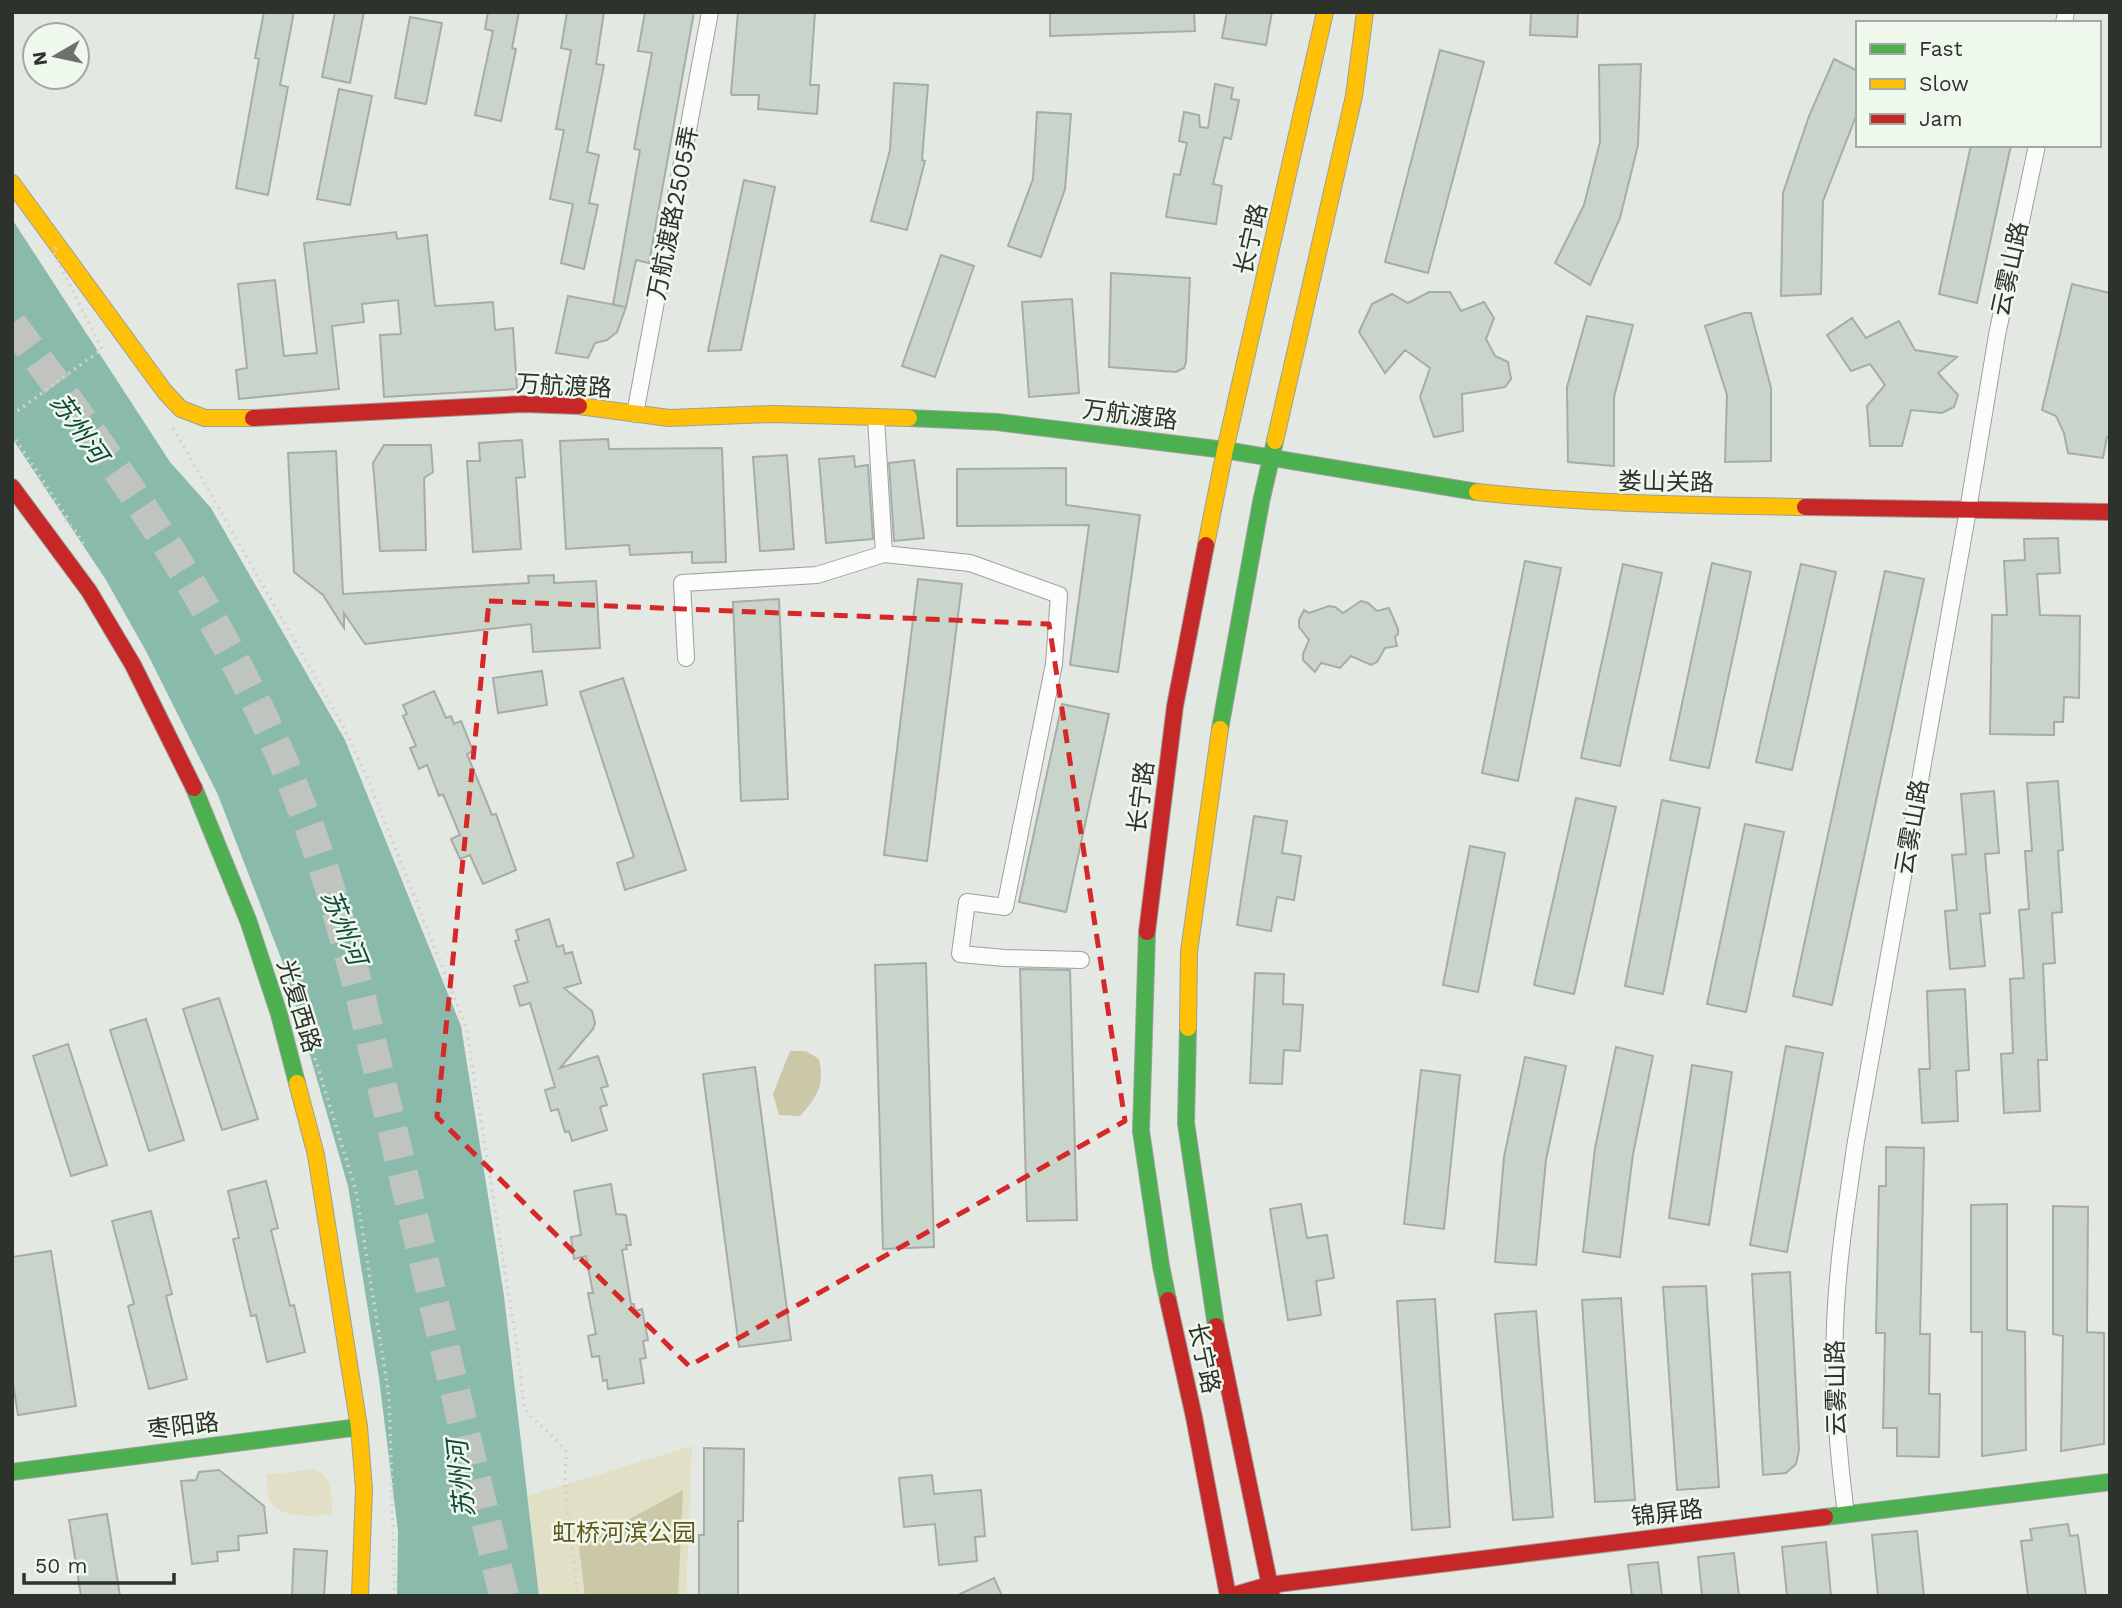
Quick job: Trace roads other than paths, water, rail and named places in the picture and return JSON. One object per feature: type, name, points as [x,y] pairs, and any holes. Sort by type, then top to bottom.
[{"type":"street","name":"万航渡路2505弄","points":[[635,414],[710,12]]},
{"type":"street","name":"长宁路","points":[[1230,1596],[1161,1266],[1141,1130],[1146,936],[1175,706],[1225,450],[1325,12]]},
{"type":"street","name":"长宁路","points":[[1270,1591],[1214,1318],[1186,1123],[1189,952],[1222,714],[1270,457],[1354,96],[1365,12]]},
{"type":"street","name":"云雾山路","points":[[1846,1514],[1837,1444],[1835,1327],[1845,1216],[1858,1127],[1997,335],[2036,147]]},
{"type":"street","name":"万航渡路","points":[[12,183],[55,249],[165,392],[181,409],[205,418],[563,404],[668,418],[773,414],[997,422],[1225,450]]},
{"type":"street","points":[[876,416],[884,554]]},
{"type":"street","name":"娄山关路","points":[[1225,450],[1460,490],[1547,500],[2110,512]]},
{"type":"street","name":"光复西路","points":[[12,487],[89,591],[134,666],[201,802],[248,920],[279,1014],[316,1155],[359,1427],[365,1489],[360,1596]]},
{"type":"street","points":[[687,658],[682,583],[817,575],[884,554],[970,563],[1059,594],[1054,664],[1005,907],[967,902],[960,954],[1082,960]]},
{"type":"street","name":"枣阳路","points":[[12,1472],[359,1427]]},
{"type":"street","name":"锦屏路","points":[[1230,1596],[1846,1514],[2110,1482]]},
{"type":"water","name":"苏州河","points":[[12,219],[170,462],[211,508],[345,740],[461,1026],[504,1296],[539,1596],[397,1596],[398,1531],[379,1378],[348,1186],[284,966],[218,795],[147,653],[106,580],[12,438]]},
{"type":"tunnel","points":[[12,324],[133,493],[207,611],[241,672],[298,798],[332,895],[360,994],[504,1596]]},
{"type":"park label","name":"虹桥河滨公园","points":[[624,1533]]}]
